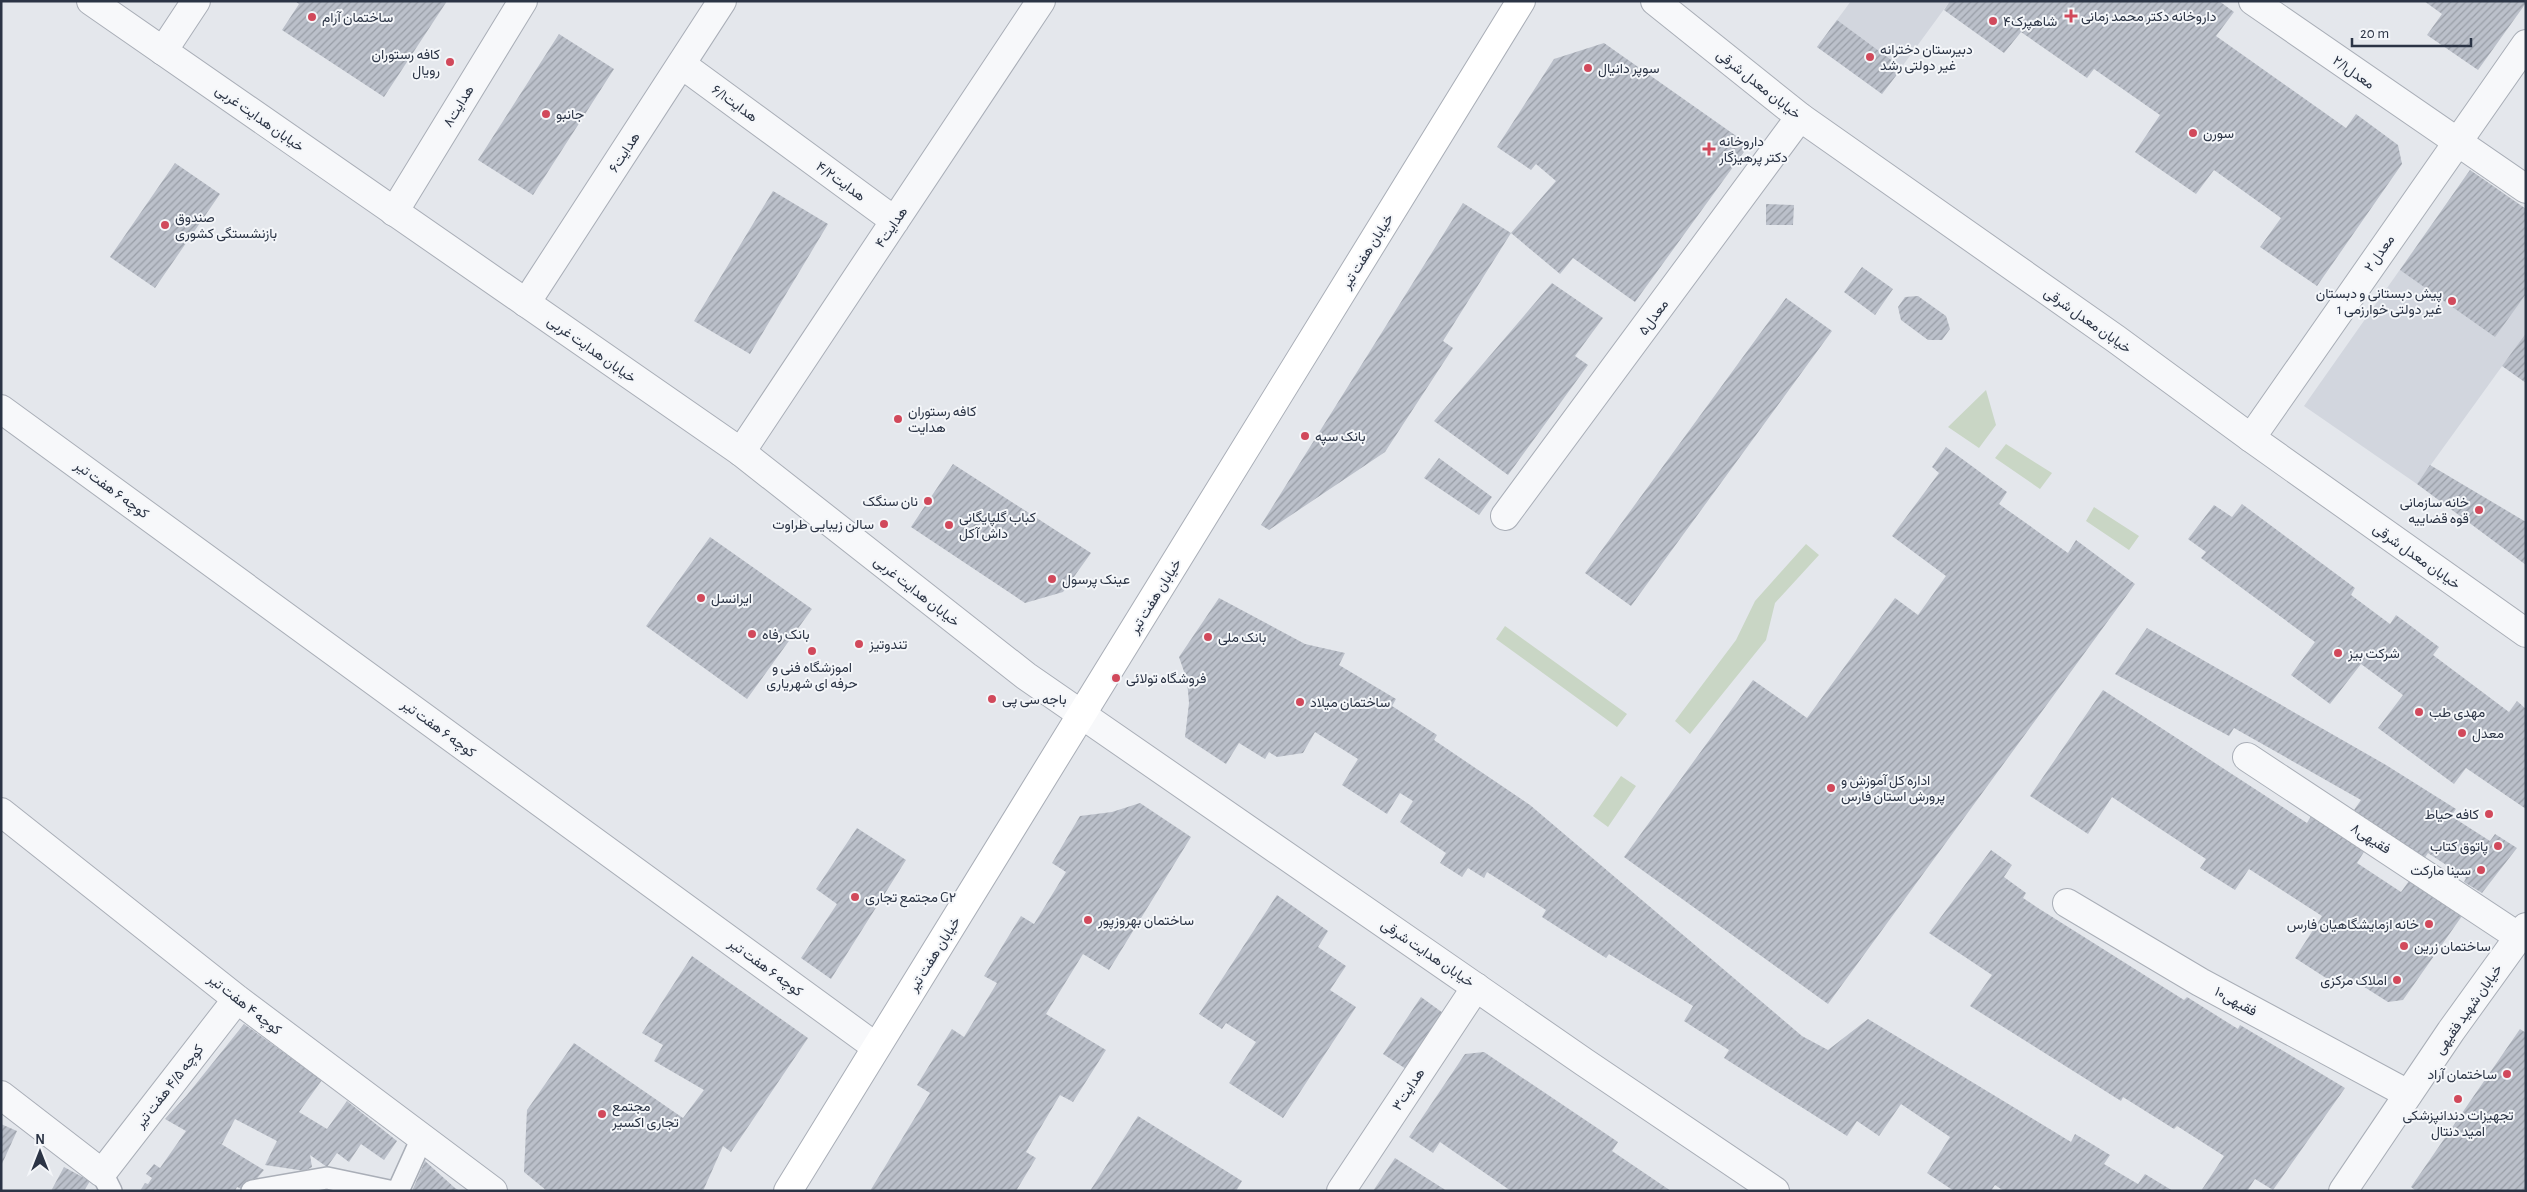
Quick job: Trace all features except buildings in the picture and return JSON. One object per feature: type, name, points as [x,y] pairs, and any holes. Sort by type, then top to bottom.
[{"type":"main road","name":"خیابان هفت تیر","points":[[788,1191],[1522,1]]},
{"type":"street","name":"خیابان هدایت غربی","points":[[91,1],[741,452],[1026,676],[1082,714]]},
{"type":"street","points":[[163,51],[196,1]]},
{"type":"street","name":"هدایت۸","points":[[394,212],[523,1]]},
{"type":"street","name":"هدایت۶","points":[[526,303],[722,1]]},
{"type":"street","name":"هدایت۴","points":[[741,452],[1041,1]]},
{"type":"street","name":"خیابان معدل شرقی","points":[[1655,1],[1800,117],[2116,338],[2252,438],[2526,633]]},
{"type":"street","name":"۲/۱معدل","points":[[2253,1],[2526,189]]},
{"type":"street","name":"معدل ۲","points":[[2252,438],[2456,142],[2526,44]]},
{"type":"street","name":"هدایت۶/۱","points":[[681,64],[788,142]]},
{"type":"street","name":"معدل۵","points":[[1505,516],[1800,117]]},
{"type":"street","name":"هدایت۴/۲","points":[[788,142],[895,221]]},
{"type":"street","name":"کوچه ۶ هفت تیر","points":[[1,409],[876,1047]]},
{"type":"street","name":"خیابان هدایت شرقی","points":[[1082,714],[1775,1191]]},
{"type":"street","name":"فقیهی۸","points":[[2247,757],[2522,932]]},
{"type":"street","name":"کوچه ۴ هفت تیر","points":[[1,812],[237,999],[493,1191]]},
{"type":"street","name":"فقیهی۱۰","points":[[2066,903],[2200,982],[2408,1094]]},
{"type":"street","name":"خیابان شهید فقیهی","points":[[2343,1191],[2408,1094],[2522,932]]},
{"type":"street","name":"هدایت۳","points":[[1341,1191],[1476,987]]},
{"type":"street","name":"کوچه ۴/۵ هفت تیر","points":[[106,1182],[237,999]]},
{"type":"street","points":[[1,1095],[106,1182]]},
{"type":"lane","points":[[398,1191],[422,1138]]},
{"type":"lane","points":[[252,1191],[327,1178],[389,1191]]},
{"type":"shaded area","name":"دبیرستان دخترانه غیر دولتی رشد","points":[[1851,1],[1950,1],[1882,94],[1817,47]]},
{"type":"shaded area","name":"پیش دبستانی و دبستان غیر دولتی خوارزمی 1","points":[[2470,170],[2526,209],[2526,333],[2417,484],[2304,406]]},
{"type":"green space","points":[[1986,390],[1996,425],[1979,448],[1948,427]]},
{"type":"green space","points":[[2006,444],[2052,473],[2040,489],[1995,458]]},
{"type":"green space","points":[[2094,507],[2139,536],[2129,550],[2086,521]]},
{"type":"green space","points":[[1806,544],[1819,555],[1775,603],[1766,640],[1690,734],[1675,721],[1736,640],[1755,601]]},
{"type":"green space","points":[[1505,626],[1627,714],[1617,727],[1496,639]]},
{"type":"green space","points":[[1621,776],[1636,786],[1608,827],[1593,816]]},
{"type":"place","name":"داروخانه دکتر محمد زمانی","points":[[2071,16]]},
{"type":"place","name":"ساختمان آرام","points":[[312,17]]},
{"type":"place","name":"شاهپرک۴","points":[[1993,21]]},
{"type":"place","name":"دبیرستان دخترانه غیر دولتی رشد","points":[[1870,57]]},
{"type":"place","name":"کافه رستوران رویال","points":[[450,62]]},
{"type":"place","name":"سوپر دانیال","points":[[1588,68]]},
{"type":"place","name":"جانبو","points":[[546,114]]},
{"type":"place","name":"سورن","points":[[2193,133]]},
{"type":"place","name":"داروخانه دکتر پرهیزگار","points":[[1709,149]]},
{"type":"place","name":"صندوق بازنشستگی کشوری","points":[[165,225]]},
{"type":"place","name":"پیش دبستانی و دبستان غیر دولتی خوارزمی 1","points":[[2452,301]]},
{"type":"place","name":"کافه رستوران هدایت","points":[[898,419]]},
{"type":"place","name":"بانک سپه","points":[[1305,436]]},
{"type":"place","name":"نان سنگک","points":[[928,501]]},
{"type":"place","name":"خانه سازمانی قوه قضاییه","points":[[2479,510]]},
{"type":"place","name":"سالن زیبایی طراوت","points":[[884,524]]},
{"type":"place","name":"کباب گلپایگانی داش آکل","points":[[949,525]]},
{"type":"place","name":"عینک پرسول","points":[[1052,579]]},
{"type":"place","name":"ایرانسل","points":[[701,598]]},
{"type":"place","name":"بانک رفاه","points":[[752,634]]},
{"type":"place","name":"بانک ملی","points":[[1208,637]]},
{"type":"place","name":"تندوتیز","points":[[859,644]]},
{"type":"place","name":"اموزشگاه فنی و حرفه ای شهریاری","points":[[812,651]]},
{"type":"place","name":"شرکت بیز","points":[[2338,653]]},
{"type":"place","name":"فروشگاه تولائی","points":[[1116,678]]},
{"type":"place","name":"باجه سی پی","points":[[992,699]]},
{"type":"place","name":"ساختمان میلاد","points":[[1300,702]]},
{"type":"place","name":"مهدی طب","points":[[2419,712]]},
{"type":"place","name":"معدل","points":[[2462,733]]},
{"type":"place","name":"اداره کل آموزش و پرورش استان فارس","points":[[1831,788]]},
{"type":"place","name":"کافه حیاط","points":[[2489,814]]},
{"type":"place","name":"پاتوق کتاب","points":[[2498,846]]},
{"type":"place","name":"سینا مارکت","points":[[2481,870]]},
{"type":"place","name":"مجتمع تجاری G۲","points":[[855,897]]},
{"type":"place","name":"ساختمان بهروزپور","points":[[1088,920]]},
{"type":"place","name":"خانه ازمایشگاهیان فارس","points":[[2429,924]]},
{"type":"place","name":"ساختمان زرین","points":[[2404,946]]},
{"type":"place","name":"املاک مرکزی","points":[[2397,980]]},
{"type":"place","name":"ساختمان آراد","points":[[2507,1074]]},
{"type":"place","name":"تجهیزات دندانپزشکی امید دنتال","points":[[2458,1099]]},
{"type":"place","name":"مجتمع تجاری اکسیر","points":[[602,1114]]}]
